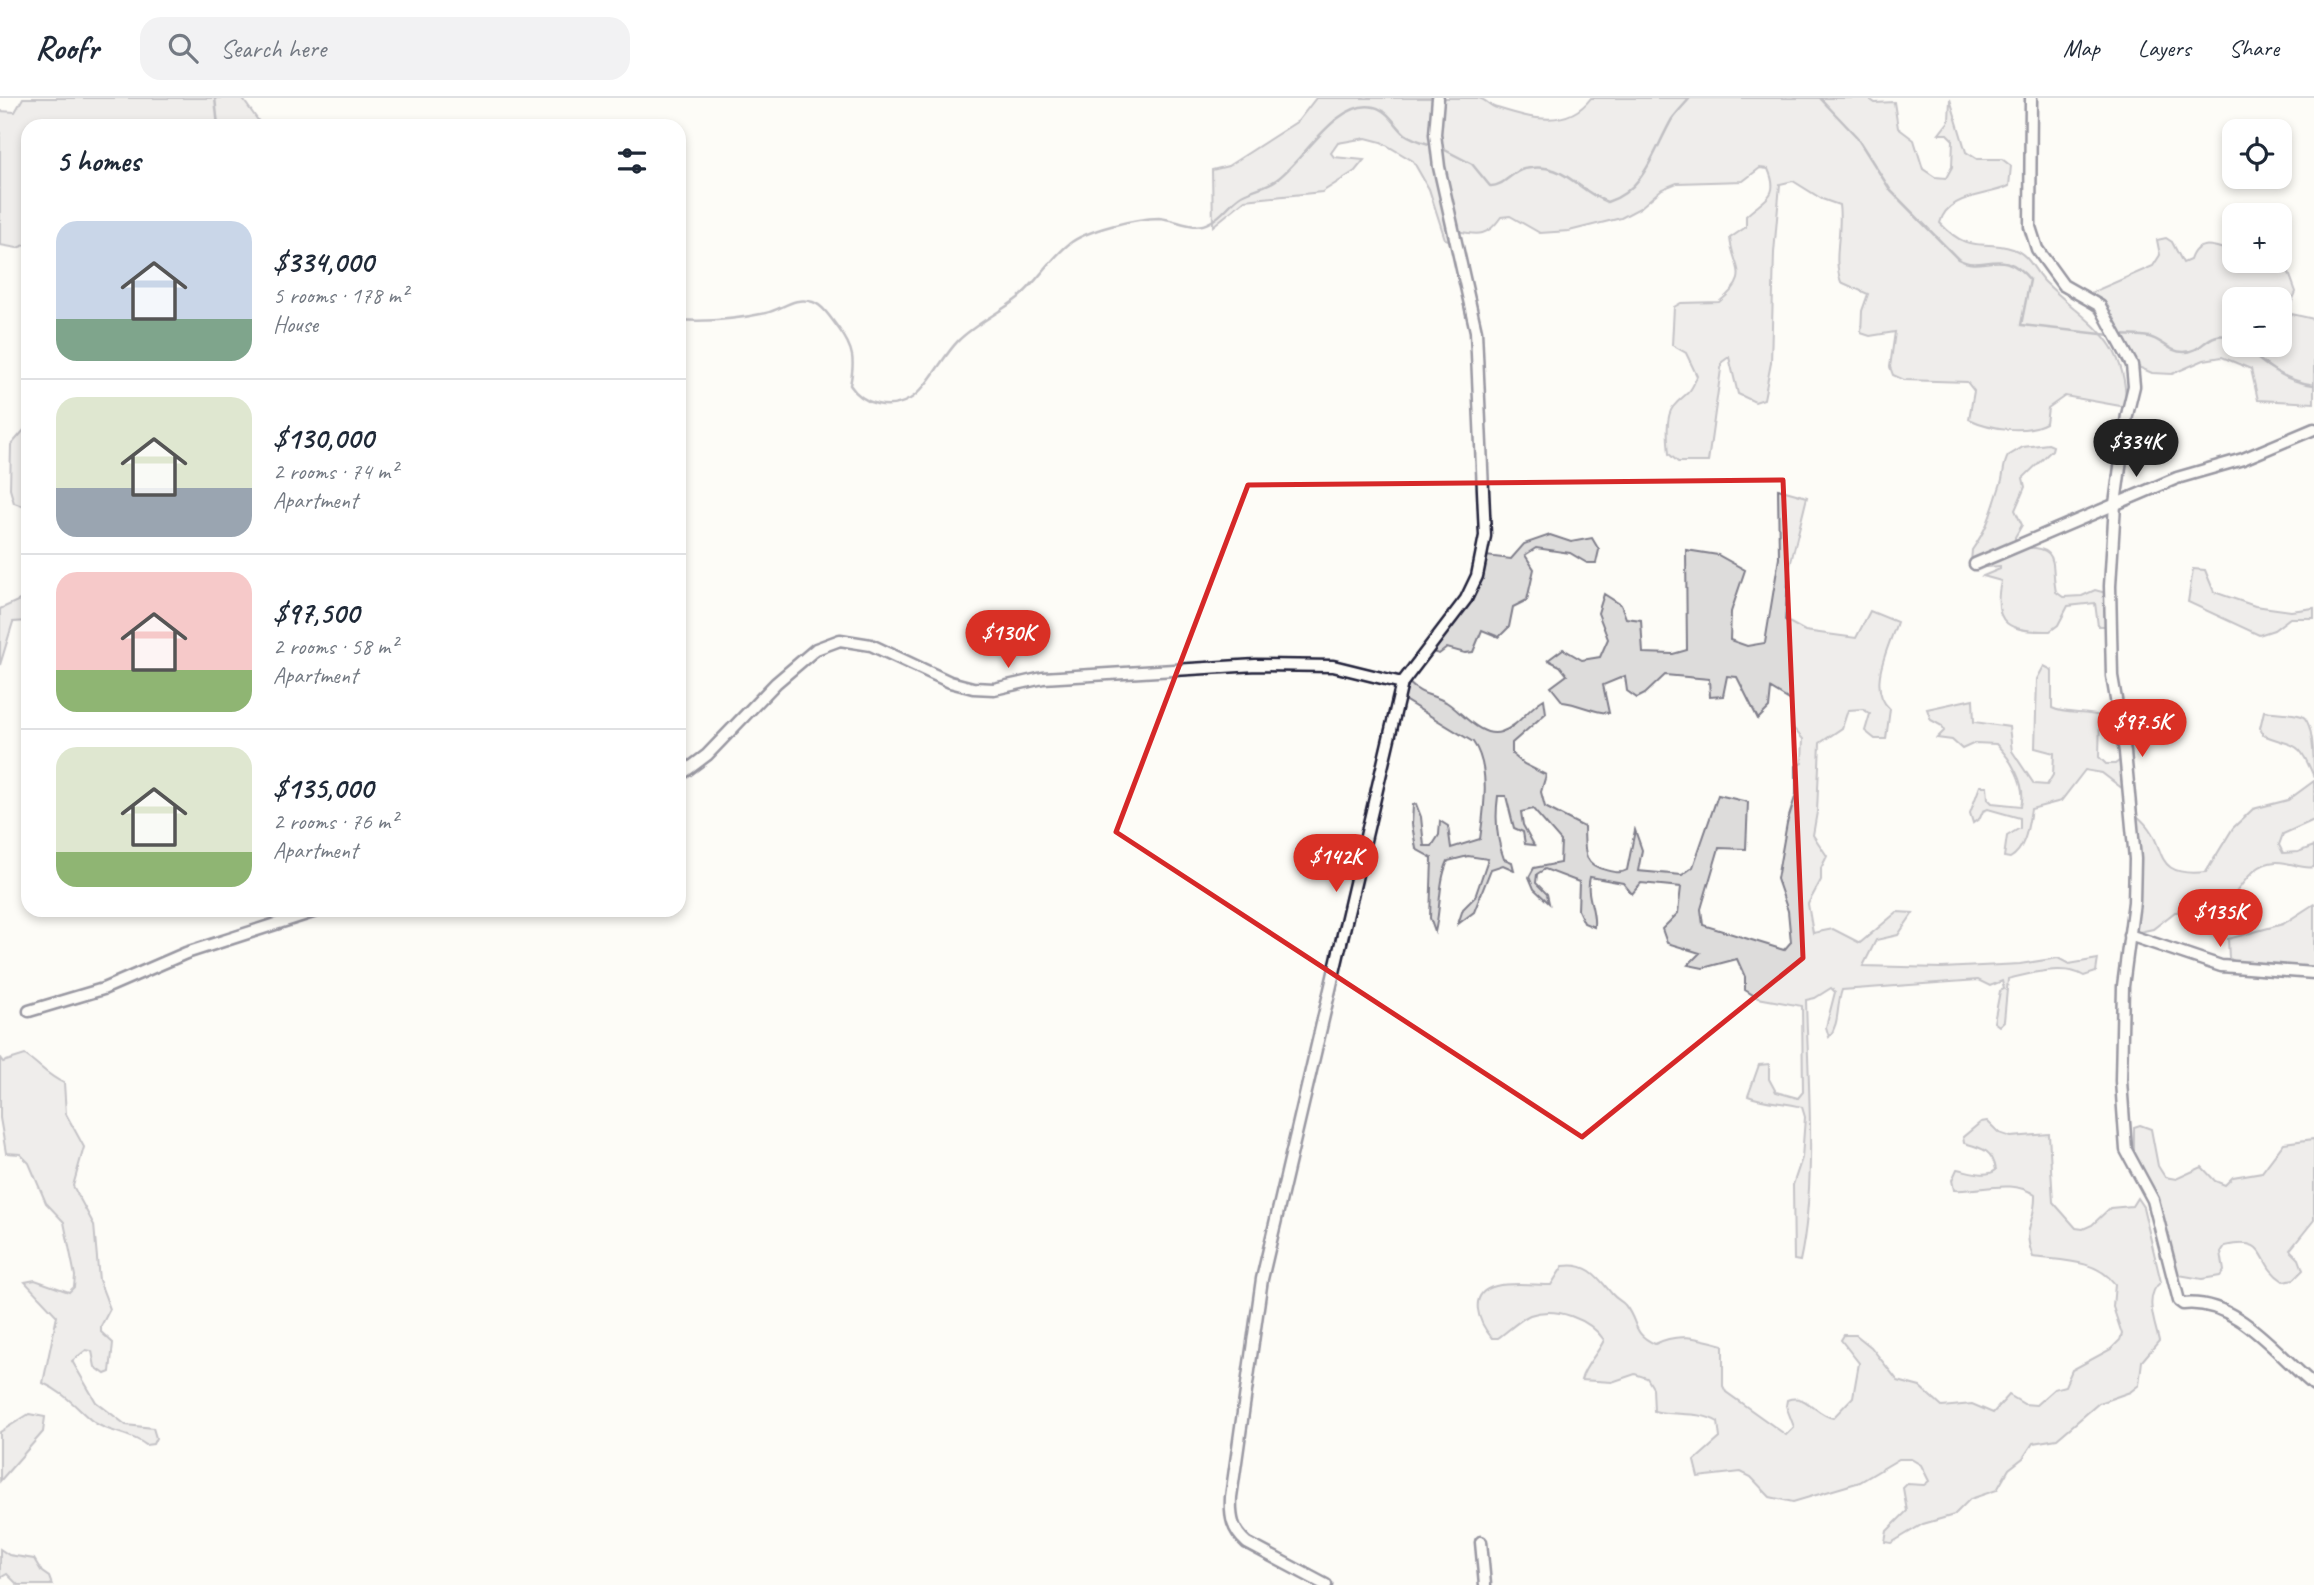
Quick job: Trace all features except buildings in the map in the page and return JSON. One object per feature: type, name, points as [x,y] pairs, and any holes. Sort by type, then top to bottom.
[{"type":"street","points":[[1326,1585],[1247,1544],[1237,1534],[1230,1516],[1231,1497],[1262,1279],[1402,683],[1466,599],[1477,576],[1485,536],[1476,331],[1437,152],[1435,134],[1438,98]]},
{"type":"street","points":[[2031,98],[2030,227],[2038,249],[2063,285],[2100,306],[2132,365],[2134,386],[2127,415],[2115,504],[2110,586],[2112,676],[2125,752],[2135,859],[2123,986],[2121,1081],[2126,1150],[2153,1200],[2176,1293],[2183,1304],[2219,1308],[2237,1316],[2314,1385]]},
{"type":"street","points":[[1975,564],[2115,504],[2314,429]]},
{"type":"street","points":[[686,771],[708,755],[776,683],[816,649],[840,640],[871,645],[950,682],[973,688],[994,689],[1044,678],[1256,665],[1333,666],[1402,683]]},
{"type":"street","points":[[29,1011],[103,989],[186,953],[297,917]]},
{"type":"street","points":[[2129,935],[2221,966],[2314,973]]},
{"type":"street","points":[[1481,1542],[1485,1585]]},
{"type":"highlighted area","points":[[1783,480],[1803,958],[1582,1137],[1116,832],[1248,485]]},
{"type":"shaded area","points":[[23,98],[242,98],[257,119],[21,119],[21,247],[17,248],[0,245],[0,111],[15,112]]},
{"type":"shaded area","points":[[1316,98],[1436,98],[1432,156],[1452,241],[1445,239],[1429,189],[1413,161],[1381,142],[1366,138],[1338,143],[1331,153],[1334,157],[1364,160],[1355,171],[1322,192],[1245,200],[1213,226],[1212,170],[1228,166],[1298,121]]},
{"type":"shaded area","points":[[1440,98],[1478,98],[1495,107],[1547,119],[1571,114],[1591,98],[1868,98],[1875,103],[1894,102],[1898,128],[1914,140],[1923,169],[1935,177],[1946,178],[1952,167],[1953,140],[1947,134],[1939,134],[1949,121],[1950,99],[1966,152],[1977,159],[2002,159],[2011,166],[2009,186],[1959,201],[1950,207],[1940,223],[1968,243],[2002,246],[2023,255],[2045,282],[2090,322],[2112,348],[2125,384],[2126,407],[2065,396],[2048,408],[2046,423],[2028,428],[1997,428],[1969,419],[1974,391],[1967,382],[1904,380],[1893,375],[1890,367],[1895,332],[1870,336],[1861,333],[1862,311],[1868,294],[1841,282],[1838,273],[1839,205],[1822,199],[1793,181],[1780,184],[1774,253],[1771,363],[1764,399],[1755,402],[1738,394],[1729,357],[1722,362],[1708,462],[1678,462],[1669,454],[1670,411],[1689,392],[1697,376],[1686,353],[1672,345],[1674,307],[1681,303],[1719,302],[1735,285],[1738,272],[1730,238],[1746,227],[1746,216],[1771,192],[1768,169],[1760,168],[1743,181],[1677,183],[1662,189],[1640,208],[1621,218],[1569,231],[1540,233],[1510,216],[1501,217],[1492,228],[1482,233],[1465,233],[1458,231],[1436,141]]},
{"type":"shaded area","points":[[2166,238],[2172,242],[2183,263],[2190,260],[2197,248],[2221,248],[2222,273],[2289,273],[2296,292],[2292,301],[2292,287],[2222,287],[2222,357],[2204,360],[2172,374],[2152,373],[2127,362],[2105,320],[2079,298],[2153,266],[2160,255],[2157,240]]},
{"type":"shaded area","points":[[2292,314],[2314,319],[2314,403],[2258,400],[2251,369],[2222,357],[2292,357]]},
{"type":"shaded area","points":[[21,433],[21,506],[14,503],[10,489],[11,445]]},
{"type":"shaded area","points":[[2048,444],[2053,446],[2052,450],[2023,478],[2025,487],[2015,510],[2022,525],[2015,537],[2015,545],[2049,553],[2056,592],[2063,597],[2082,596],[2095,590],[2106,593],[2105,626],[2098,626],[2095,603],[2068,606],[2058,625],[2050,631],[2015,627],[2007,623],[1999,608],[2001,581],[1983,576],[2000,569],[2000,566],[1987,567],[1971,562],[1972,550],[1990,518],[2008,456],[2023,447]]},
{"type":"shaded area","points":[[1778,489],[1807,497],[1789,570],[1785,620],[1805,631],[1856,638],[1870,611],[1897,622],[1880,679],[1883,700],[1890,709],[1886,739],[1875,739],[1865,731],[1870,714],[1863,709],[1848,710],[1842,728],[1820,743],[1817,812],[1813,835],[1827,856],[1821,868],[1821,880],[1808,904],[1813,933],[1833,929],[1860,943],[1897,912],[1913,913],[1898,935],[1876,940],[1863,966],[1942,968],[2020,964],[2058,958],[2069,964],[2098,959],[2096,972],[2084,976],[2076,972],[2057,970],[2008,979],[2004,1021],[1999,1026],[1994,1022],[2000,991],[2004,989],[2002,981],[1990,986],[1978,980],[1842,990],[1835,1026],[1829,1037],[1826,1027],[1835,992],[1831,988],[1806,1000],[1810,1165],[1800,1261],[1794,1260],[1793,1185],[1802,1158],[1805,1117],[1802,1107],[1748,1096],[1759,1065],[1769,1064],[1769,1079],[1776,1092],[1798,1098],[1803,1092],[1802,1006],[1758,998],[1745,990],[1745,977],[1737,959],[1703,968],[1688,965],[1700,953],[1667,943],[1662,929],[1678,913],[1681,887],[1641,883],[1632,894],[1623,883],[1590,877],[1594,927],[1584,923],[1578,910],[1579,882],[1545,869],[1537,874],[1536,883],[1547,894],[1549,903],[1534,889],[1529,877],[1534,868],[1560,863],[1561,841],[1533,809],[1521,812],[1523,825],[1534,845],[1525,844],[1523,832],[1514,828],[1506,796],[1498,796],[1497,828],[1504,859],[1512,862],[1514,870],[1503,865],[1491,869],[1474,912],[1458,924],[1463,909],[1475,897],[1488,859],[1468,856],[1448,861],[1435,932],[1430,918],[1432,858],[1416,849],[1412,824],[1413,805],[1416,804],[1421,817],[1424,846],[1432,846],[1439,835],[1440,821],[1448,826],[1451,848],[1480,839],[1484,776],[1479,752],[1473,742],[1401,698],[1408,682],[1422,692],[1446,702],[1479,728],[1494,733],[1513,726],[1544,699],[1546,713],[1512,743],[1512,754],[1524,764],[1546,775],[1541,792],[1545,807],[1584,827],[1588,860],[1598,868],[1617,872],[1627,870],[1635,830],[1642,850],[1638,871],[1682,875],[1693,867],[1718,795],[1748,802],[1746,849],[1719,848],[1701,909],[1703,925],[1784,950],[1791,942],[1788,911],[1777,879],[1787,823],[1796,794],[1796,766],[1802,763],[1803,739],[1793,728],[1791,701],[1771,689],[1769,708],[1758,719],[1737,677],[1727,676],[1723,696],[1710,697],[1709,679],[1665,675],[1637,698],[1627,691],[1625,676],[1603,685],[1609,713],[1603,712],[1563,702],[1551,687],[1567,675],[1560,666],[1548,660],[1563,649],[1582,660],[1600,657],[1608,639],[1598,613],[1604,594],[1621,605],[1626,618],[1641,620],[1643,653],[1673,654],[1687,650],[1686,550],[1718,555],[1745,570],[1731,612],[1730,640],[1747,646],[1765,643],[1779,558]]},
{"type":"shaded area","points":[[1550,535],[1571,542],[1592,538],[1599,550],[1596,563],[1587,563],[1570,553],[1536,548],[1525,555],[1534,569],[1527,600],[1513,607],[1509,627],[1499,637],[1482,630],[1473,652],[1465,653],[1447,648],[1439,654],[1428,651],[1481,576],[1486,556],[1511,559],[1524,544]]},
{"type":"shaded area","points":[[2193,569],[2205,570],[2214,592],[2255,606],[2291,611],[2314,608],[2314,618],[2290,618],[2274,630],[2259,635],[2188,602]]},
{"type":"shaded area","points":[[21,599],[21,621],[13,622],[0,665],[0,609]]},
{"type":"shaded area","points":[[2044,666],[2052,670],[2052,708],[2063,712],[2100,716],[2099,757],[2106,764],[2115,764],[2123,758],[2123,789],[2102,773],[2085,770],[2061,801],[2031,809],[2020,849],[2010,858],[2004,857],[2007,836],[2020,828],[2020,818],[1988,809],[1973,823],[1970,813],[1980,786],[1987,786],[1988,799],[1992,803],[2021,806],[2022,790],[2016,773],[1996,744],[1975,743],[1962,749],[1952,740],[1937,738],[1944,731],[1942,726],[1931,720],[1927,709],[1973,699],[1974,722],[2009,727],[2012,751],[2034,784],[2047,785],[2053,775],[2054,753],[2035,748],[2037,679]]},
{"type":"shaded area","points":[[2264,711],[2298,715],[2306,719],[2312,743],[2314,777],[2304,756],[2296,747],[2263,735],[2260,728]]},
{"type":"shaded area","points":[[2314,781],[2314,820],[2283,834],[2279,845],[2283,853],[2298,852],[2314,846],[2314,867],[2281,862],[2266,864],[2251,874],[2219,910],[2175,912],[2153,929],[2135,933],[2139,887],[2137,816],[2148,827],[2167,864],[2175,870],[2206,872],[2233,828],[2253,809],[2288,800]]},
{"type":"shaded area","points":[[2314,904],[2314,976],[2238,963],[2229,958],[2228,939],[2283,924]]},
{"type":"shaded area","points":[[25,1055],[64,1083],[66,1114],[84,1147],[73,1186],[94,1225],[99,1280],[110,1309],[101,1326],[101,1332],[113,1343],[110,1372],[105,1374],[95,1367],[92,1351],[86,1350],[72,1361],[96,1402],[126,1425],[153,1428],[156,1438],[153,1444],[146,1445],[133,1437],[97,1424],[63,1395],[43,1383],[57,1316],[25,1282],[35,1280],[69,1292],[74,1287],[75,1276],[64,1222],[46,1203],[29,1163],[20,1154],[6,1153],[0,1118],[0,1058],[3,1062]]},
{"type":"shaded area","points":[[1987,1121],[1999,1133],[2011,1137],[2049,1134],[2053,1202],[2076,1228],[2083,1229],[2092,1225],[2110,1208],[2132,1206],[2137,1198],[2143,1207],[2161,1282],[2151,1302],[2159,1341],[2142,1361],[2139,1385],[2130,1392],[2099,1403],[2057,1439],[2033,1443],[2023,1458],[2009,1469],[1997,1490],[1970,1499],[1954,1515],[1923,1524],[1891,1543],[1885,1542],[1887,1531],[1907,1511],[1903,1488],[1907,1484],[1924,1485],[1929,1481],[1921,1465],[1911,1459],[1899,1459],[1860,1482],[1793,1502],[1770,1497],[1751,1477],[1741,1472],[1698,1477],[1694,1461],[1720,1438],[1718,1422],[1703,1416],[1654,1411],[1653,1388],[1647,1378],[1635,1374],[1612,1382],[1581,1380],[1604,1340],[1590,1326],[1572,1316],[1551,1312],[1530,1315],[1498,1338],[1492,1338],[1483,1325],[1478,1302],[1487,1290],[1509,1284],[1551,1285],[1563,1266],[1579,1266],[1592,1272],[1625,1305],[1642,1336],[1647,1340],[1655,1344],[1672,1338],[1688,1337],[1723,1345],[1723,1386],[1726,1392],[1786,1435],[1794,1427],[1786,1406],[1787,1400],[1800,1399],[1833,1418],[1853,1397],[1859,1363],[1841,1340],[1844,1335],[1856,1335],[1871,1347],[1898,1381],[1920,1387],[1942,1407],[1972,1404],[1993,1413],[2009,1395],[2024,1404],[2036,1405],[2054,1389],[2065,1386],[2072,1370],[2111,1349],[2120,1340],[2122,1334],[2113,1307],[2115,1284],[2098,1270],[2088,1266],[2033,1257],[2028,1238],[2035,1195],[2026,1190],[2006,1186],[1954,1190],[1952,1180],[1957,1169],[1982,1174],[1996,1170],[1995,1163],[1986,1151],[1964,1143],[1963,1137],[1981,1122]]},
{"type":"shaded area","points":[[2140,1125],[2151,1129],[2158,1166],[2165,1177],[2176,1179],[2202,1167],[2215,1181],[2225,1185],[2233,1177],[2262,1172],[2284,1143],[2314,1139],[2314,1220],[2290,1250],[2299,1259],[2303,1270],[2294,1279],[2283,1281],[2274,1274],[2256,1248],[2250,1244],[2240,1244],[2225,1246],[2221,1252],[2224,1271],[2220,1276],[2202,1279],[2179,1275],[2168,1281],[2153,1214],[2134,1158],[2134,1127]]},
{"type":"shaded area","points":[[29,1414],[45,1417],[43,1432],[0,1481],[0,1432]]},
{"type":"shaded area","points":[[0,1549],[9,1555],[34,1559],[52,1585],[18,1585],[7,1574],[0,1578]]},
{"type":"waterway","points":[[215,98],[217,119]]},
{"type":"waterway","points":[[1441,148],[1472,164],[1490,186],[1495,186],[1524,169],[1538,167],[1559,172],[1607,202],[1620,196],[1640,179],[1672,119],[1690,98]]},
{"type":"waterway","points":[[1820,98],[1856,136],[1891,191],[1958,259],[1976,264],[2001,261],[2020,269],[2030,280],[2021,325],[2110,335]]},
{"type":"waterway","points":[[686,320],[734,318],[766,313],[794,302],[813,302],[828,314],[848,343],[853,362],[850,385],[855,392],[877,404],[894,405],[916,394],[958,341],[1018,298],[1062,250],[1087,234],[1125,223],[1159,218],[1204,225],[1219,216],[1242,195],[1276,180],[1334,122],[1347,112],[1360,107],[1379,109],[1405,134],[1435,146]]},
{"type":"waterway","points":[[2120,335],[2149,337],[2174,350],[2184,352],[2197,348],[2211,338],[2222,336]]},
{"type":"waterway","points":[[2256,357],[2293,380],[2314,385]]}]
